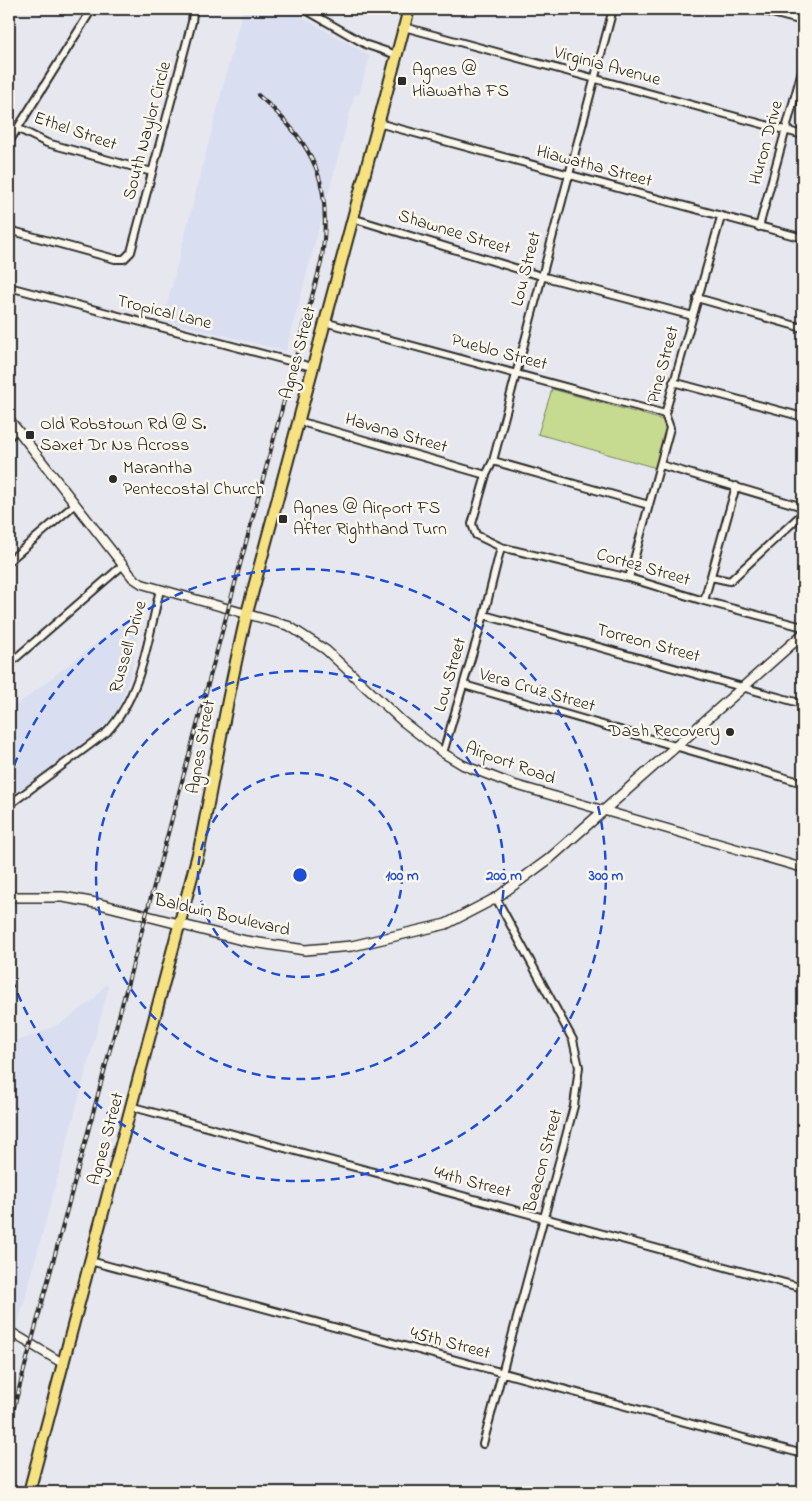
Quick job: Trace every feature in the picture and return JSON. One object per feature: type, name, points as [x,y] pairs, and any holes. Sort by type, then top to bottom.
[{"type":"main road","name":"Agnes Street","points":[[29,1492],[200,850],[220,746],[231,675],[247,612],[409,9]]},
{"type":"main road","name":"Baldwin Boulevard","points":[[9,897],[63,897],[88,901],[246,941],[305,950],[352,946],[446,924],[496,898],[549,859],[803,634]]},
{"type":"street","points":[[9,142],[92,9]]},
{"type":"street","name":"South Naylor Circle","points":[[10,231],[115,259],[124,259],[131,252],[192,22],[192,12],[189,9]]},
{"type":"street","points":[[304,9],[367,45],[397,55]]},
{"type":"street","name":"Lou Street","points":[[476,536],[472,524],[486,475],[493,461],[567,176],[613,9]]},
{"type":"street","points":[[757,9],[803,20]]},
{"type":"street","name":"Virginia Avenue","points":[[404,27],[594,80],[803,135]]},
{"type":"street","name":"Huron Drive","points":[[759,227],[803,66]]},
{"type":"street","name":"Hiawatha Street","points":[[378,123],[567,176],[803,238]]},
{"type":"street","name":"Ethel Street","points":[[17,128],[48,143],[152,172]]},
{"type":"street","name":"Pine Street","points":[[629,578],[670,428],[664,414],[721,217]]},
{"type":"street","name":"Shawnee Street","points":[[352,218],[541,276],[693,316]]},
{"type":"street","points":[[9,241],[10,231]]},
{"type":"street","name":"Tropical Lane","points":[[9,287],[160,328],[312,366]]},
{"type":"street","points":[[697,298],[803,328]]},
{"type":"street","name":"Pueblo Street","points":[[324,322],[664,414]]},
{"type":"street","points":[[673,382],[803,417]]},
{"type":"street","name":"Airport Road","points":[[9,419],[74,505],[133,578],[142,584],[247,612],[288,626],[326,650],[402,721],[443,753],[463,765],[512,784],[803,868]]},
{"type":"street","name":"Havana Street","points":[[298,421],[486,475]]},
{"type":"street","points":[[9,437],[17,429]]},
{"type":"street","points":[[493,461],[649,506]]},
{"type":"street","points":[[661,465],[803,507]]},
{"type":"street","points":[[704,602],[736,486]]},
{"type":"street","points":[[9,561],[74,505]]},
{"type":"street","points":[[711,577],[730,581],[803,513]]},
{"type":"street","name":"Cortez Street","points":[[476,536],[501,547],[629,578],[704,602],[803,627]]},
{"type":"street","name":"Lou Street","points":[[443,753],[484,614],[501,547]]},
{"type":"street","points":[[9,664],[123,565]]},
{"type":"street","name":"Russell Drive","points":[[9,805],[107,732],[119,720],[130,702],[160,590]]},
{"type":"street","name":"Torreon Street","points":[[484,614],[803,704]]},
{"type":"street","name":"Vera Cruz Street","points":[[464,685],[803,783]]},
{"type":"street","name":"Beacon Street","points":[[483,1444],[500,1374],[544,1219],[577,1092],[579,1067],[573,1040],[496,898]]},
{"type":"street","name":"44th Street","points":[[133,1107],[803,1288]]},
{"type":"street","name":"45th Street","points":[[90,1261],[500,1374],[803,1454]]},
{"type":"street","points":[[9,1332],[64,1364]]},
{"type":"shaded area","points":[[243,9],[288,9],[370,56],[359,95],[355,94],[286,351],[163,320]]},
{"type":"shaded area","points":[[144,606],[130,676],[116,714],[88,741],[9,800],[9,711]]},
{"type":"shaded area","points":[[105,985],[109,986],[17,1328],[9,1322],[9,1041],[24,1039],[60,1024],[93,1000]]},
{"type":"green space","points":[[552,389],[663,420],[667,431],[656,468],[538,434]]},
{"type":"railway","points":[[9,1426],[321,263],[325,211],[322,189],[316,168],[294,131],[258,95]]},
{"type":"place","name":"Agnes @ Hiawatha FS","points":[[402,81]]},
{"type":"place","name":"Old Robstown Rd @ S. Saxet Dr Ns Across","points":[[30,435]]},
{"type":"place","name":"Marantha Pentecostal Church","points":[[113,479]]},
{"type":"place","name":"Agnes @ Airport FS After Righthand Turn","points":[[283,519]]},
{"type":"place","name":"Dash Recovery","points":[[730,732]]}]
